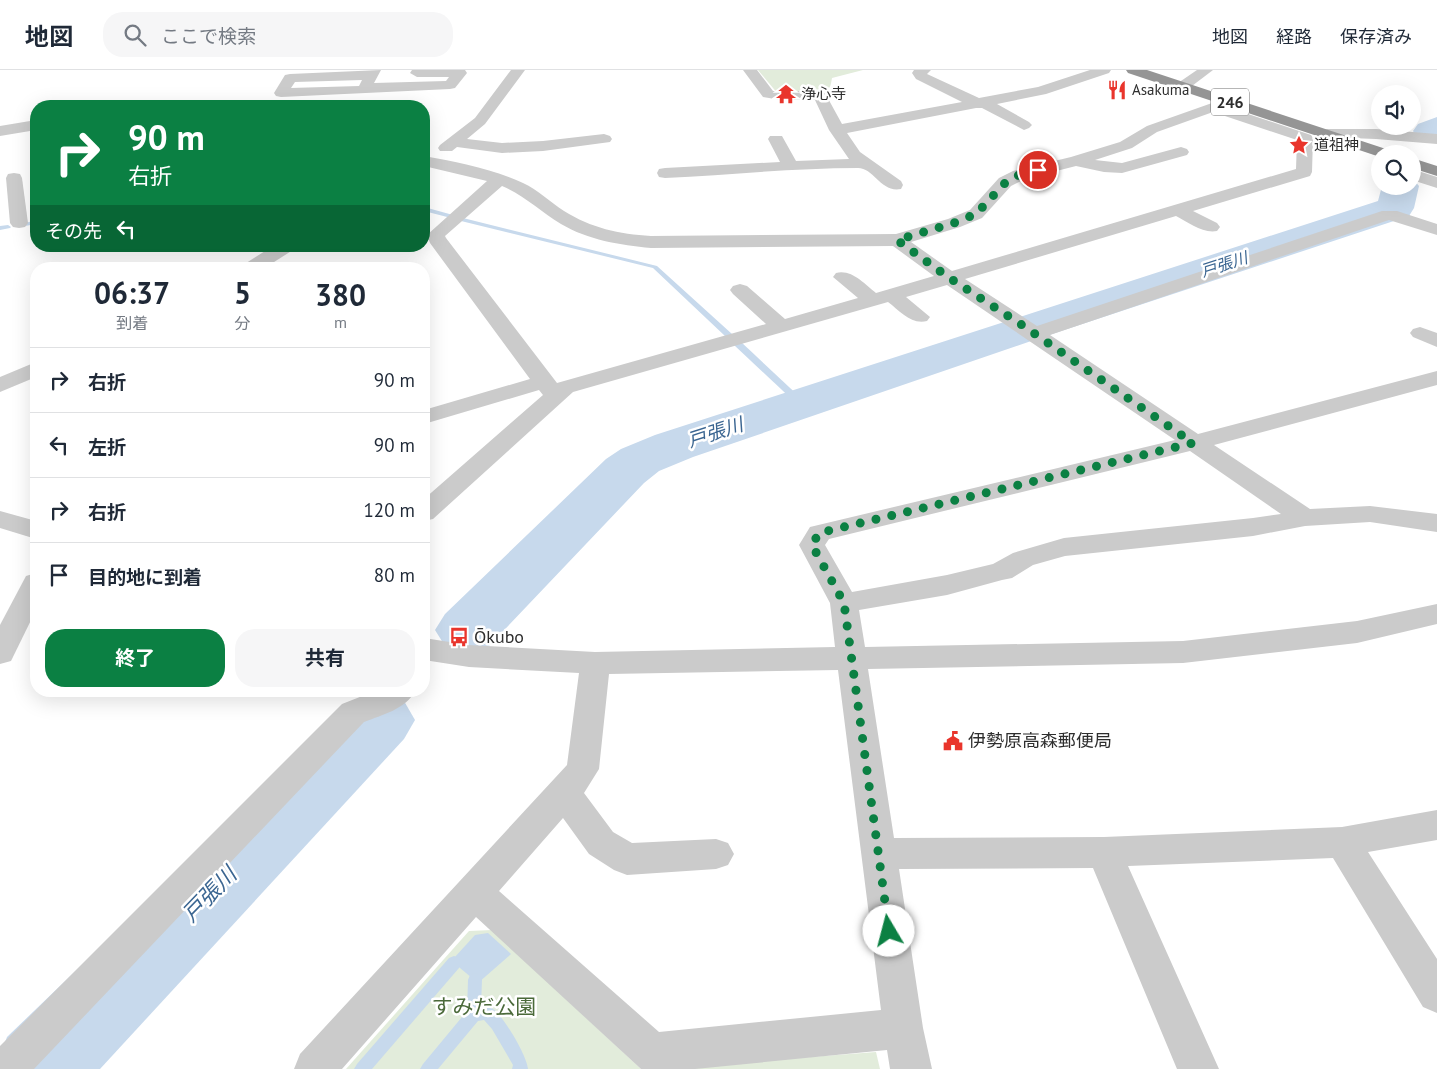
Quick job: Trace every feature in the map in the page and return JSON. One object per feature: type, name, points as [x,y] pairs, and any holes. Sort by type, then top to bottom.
[{"type":"highway","name":"246","points":[[1133,70],[1183,86],[1221,104],[1327,134],[1371,149]]},
{"type":"highway","points":[[1421,168],[1437,171]]},
{"type":"street","points":[[430,159],[456,142],[480,121],[518,70]]},
{"type":"street","points":[[750,70],[768,94],[781,97],[820,96],[837,130],[854,155],[895,185]]},
{"type":"street","points":[[837,130],[1041,91],[1104,70]]},
{"type":"street","points":[[1183,86],[1206,70]]},
{"type":"street","points":[[918,72],[1024,125]]},
{"type":"street","points":[[369,81],[281,93],[290,78],[369,81],[450,85],[460,73],[417,73]]},
{"type":"street","points":[[361,100],[369,81]]},
{"type":"street","points":[[430,163],[499,180],[518,187],[573,224],[591,233],[615,238],[651,242],[897,240],[950,220],[976,214],[1006,182],[1019,175],[1076,161],[1126,145],[1143,133],[1221,104],[1304,138],[1304,172],[882,297],[565,387],[430,416]]},
{"type":"street","points":[[0,131],[30,126]]},
{"type":"street","points":[[1327,134],[1368,134],[1437,139]]},
{"type":"street","points":[[456,142],[502,148],[543,146],[604,139]]},
{"type":"street","points":[[776,139],[790,165]]},
{"type":"street","points":[[1076,161],[1104,167],[1122,168],[1181,152]]},
{"type":"street","points":[[665,173],[790,165],[863,163]]},
{"type":"street","points":[[1421,172],[1437,183]]},
{"type":"street","points":[[14,178],[19,223]]},
{"type":"street","points":[[499,180],[436,235],[437,239],[550,389]]},
{"type":"street","points":[[1178,210],[1211,227]]},
{"type":"street","points":[[1029,330],[1388,215],[1397,216],[1437,230]]},
{"type":"street","points":[[897,240],[948,277],[1305,518]]},
{"type":"street","points":[[261,262],[277,252]]},
{"type":"street","points":[[842,277],[920,317]]},
{"type":"street","points":[[740,290],[781,326]]},
{"type":"street","points":[[0,385],[30,372]]},
{"type":"street","points":[[911,1069],[903,1028],[844,603],[812,545],[819,533],[1193,443],[1437,378]]},
{"type":"street","points":[[430,507],[550,389]]},
{"type":"street","points":[[844,603],[947,585],[1002,571],[1022,559],[1064,547],[1244,528],[1305,518],[1370,514],[1437,523]]},
{"type":"street","points":[[0,518],[30,528]]},
{"type":"street","points":[[0,653],[30,595]]},
{"type":"street","points":[[430,657],[470,656],[595,663],[1184,652],[1357,632],[1437,614]]},
{"type":"street","points":[[315,1069],[564,793],[583,768],[595,663]]},
{"type":"street","points":[[6,1069],[353,713],[390,697]]},
{"type":"street","points":[[564,793],[601,843],[627,859],[716,854]]},
{"type":"street","points":[[878,854],[1104,852],[1342,842],[1437,825]]},
{"type":"street","points":[[1342,842],[1437,994]]},
{"type":"street","points":[[1104,852],[1198,1069]]},
{"type":"street","points":[[474,892],[652,1053],[903,1028]]},
{"type":"green space","name":"浄心寺","points":[[758,70],[863,70],[832,78],[828,89],[821,93],[795,95],[778,94]]},
{"type":"green space","name":"すみだ公園","points":[[492,930],[641,1069],[346,1069],[469,931]]},
{"type":"green space","points":[[876,1052],[880,1069],[653,1069]]},
{"type":"water","points":[[488,933],[511,954],[478,983],[454,963],[454,958],[475,935]]},
{"type":"waterway","name":"戸張川","points":[[1430,131],[1437,127]]},
{"type":"waterway","name":"戸張川","points":[[1032,327],[1395,208],[1399,195]]},
{"type":"waterway","points":[[430,211],[451,216]]},
{"type":"waterway","points":[[463,220],[655,267],[728,334]]},
{"type":"waterway","points":[[25,224],[30,223]]},
{"type":"waterway","points":[[0,228],[8,227]]},
{"type":"waterway","name":"戸張川","points":[[467,630],[625,471],[640,460],[674,446],[1021,330]]},
{"type":"waterway","points":[[737,343],[801,403]]},
{"type":"waterway","name":"戸張川","points":[[39,1069],[380,720]]},
{"type":"waterway","points":[[362,1069],[454,963]]},
{"type":"waterway","points":[[474,1014],[475,980]]},
{"type":"waterway","points":[[474,1014],[487,1013],[497,1024],[520,1063],[520,1069]]},
{"type":"waterway","points":[[428,1069],[474,1014]]},
{"type":"place","name":"Asakuma","points":[[1117,90]]},
{"type":"place","name":"浄心寺","points":[[786,94]]},
{"type":"place","name":"道祖神","points":[[1299,145]]},
{"type":"place","name":"Ōkubo","points":[[459,637]]},
{"type":"place","name":"伊勢原高森郵便局","points":[[953,741]]},
{"type":"route","points":[[889,931],[844,603],[812,545],[819,533],[1193,443],[1022,325],[948,277],[897,240],[954,223],[976,214],[1006,182],[1019,175],[1038,170]]}]
